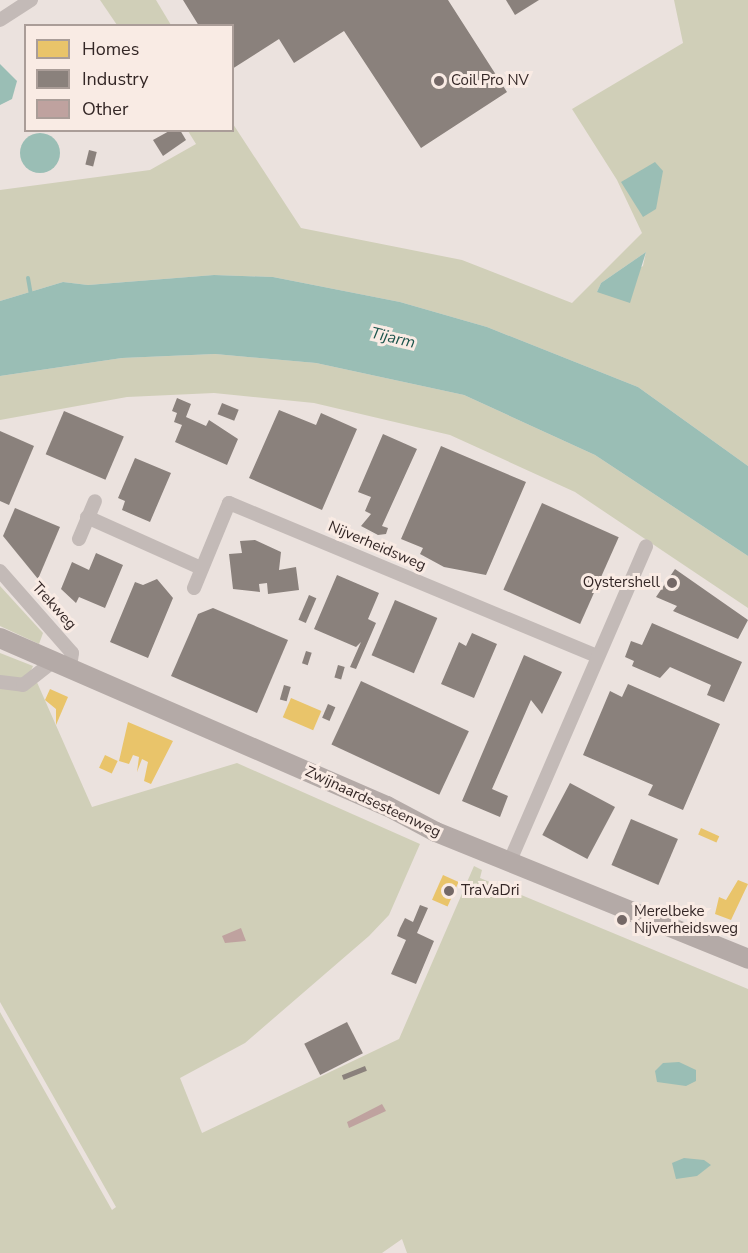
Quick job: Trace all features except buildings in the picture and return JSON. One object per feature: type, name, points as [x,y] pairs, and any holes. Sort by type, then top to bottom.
[{"type":"main road","name":"Zwijnaardsesteenweg","points":[[0,638],[509,863],[748,959]]},
{"type":"street","points":[[0,20],[30,0]]},
{"type":"street","points":[[79,539],[95,501]]},
{"type":"street","name":"Nijverheidsweg","points":[[194,588],[229,503],[597,656]]},
{"type":"street","points":[[87,517],[201,568]]},
{"type":"street","points":[[509,863],[646,546]]},
{"type":"street","name":"Trekweg","points":[[0,571],[72,653],[62,665]]},
{"type":"street","points":[[0,682],[23,685],[62,665]]},
{"type":"green space","points":[[100,0],[156,0],[170,24],[116,24]]},
{"type":"green space","points":[[674,0],[748,0],[748,466],[638,387],[487,327],[400,302],[273,277],[214,275],[88,285],[63,282],[0,301],[0,190],[150,170],[196,144],[189,132],[234,132],[234,126],[301,228],[462,260],[572,303],[642,233],[617,180],[572,109],[683,43]],"holes":[[[646,252],[643,266],[597,292],[601,283]]]},
{"type":"green space","points":[[215,354],[316,363],[464,395],[595,455],[748,556],[748,608],[575,492],[450,435],[314,403],[214,393],[127,397],[0,420],[0,376],[122,358]]},
{"type":"green space","points":[[0,586],[43,633],[39,644],[0,626]]},
{"type":"green space","points":[[0,653],[33,666],[27,679],[0,679]]},
{"type":"green space","points":[[36,680],[92,807],[237,763],[420,844],[389,915],[369,936],[245,1043],[180,1078],[202,1133],[399,1039],[474,866],[482,870],[480,878],[748,989],[748,1253],[407,1253],[402,1239],[382,1253],[0,1253],[0,1012],[112,1210],[116,1207],[0,1002],[0,685]]},
{"type":"water","points":[[0,64],[17,81],[12,99],[0,105]]},
{"type":"water","points":[[40,133],[48,134],[54,139],[59,145],[59,161],[54,167],[48,172],[40,173],[32,172],[26,167],[21,161],[20,153],[21,145],[26,139],[32,134]]},
{"type":"water","points":[[655,162],[663,171],[656,209],[643,217],[621,182]]},
{"type":"water","points":[[646,252],[630,303],[597,292],[601,283]]},
{"type":"water","name":"Tijarm","points":[[214,275],[273,277],[400,302],[487,327],[638,387],[748,466],[748,556],[595,455],[464,395],[316,363],[215,354],[122,358],[0,376],[0,301],[63,282],[88,285]]},
{"type":"water","points":[[679,1062],[696,1070],[696,1081],[686,1086],[657,1082],[655,1071],[663,1063]]},
{"type":"water","points":[[684,1158],[704,1160],[711,1165],[697,1176],[676,1179],[672,1163]]},
{"type":"waterway","points":[[28,278],[31,295]]},
{"type":"place","name":"Coil Pro NV","points":[[439,81]]},
{"type":"place","name":"Oystershell","points":[[672,583]]},
{"type":"place","name":"TraVaDri","points":[[449,891]]},
{"type":"place","name":"Merelbeke Nijverheidsweg","points":[[622,920]]}]
